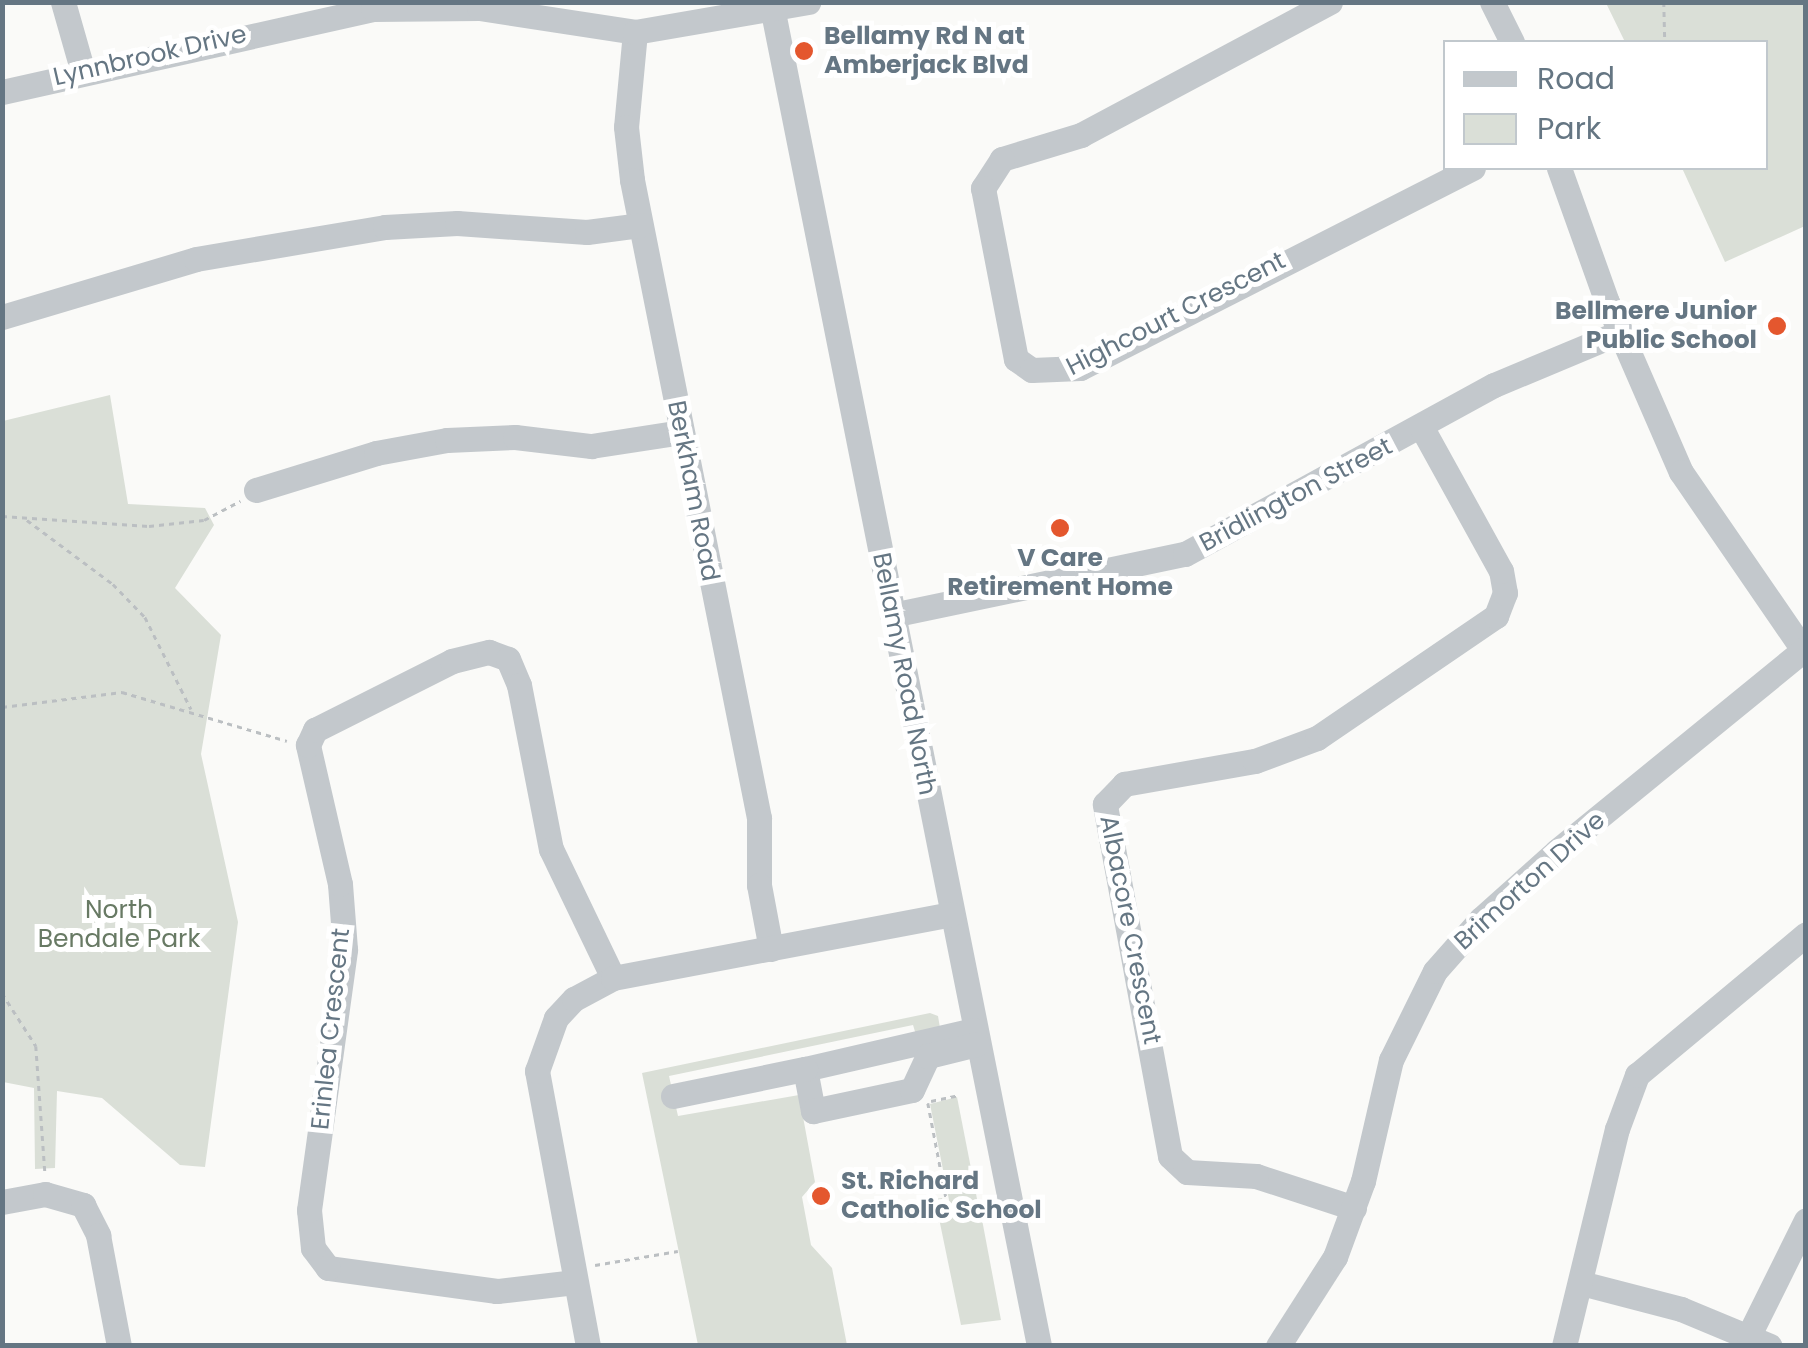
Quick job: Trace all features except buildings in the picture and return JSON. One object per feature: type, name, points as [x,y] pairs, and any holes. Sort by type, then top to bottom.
[{"type":"street","points":[[62,2],[83,72]]},
{"type":"street","name":"Lynnbrook Drive","points":[[2,92],[372,9],[527,10],[635,32],[808,2]]},
{"type":"street","name":"Highcourt Crescent","points":[[1330,2],[1080,135],[1002,159],[983,188],[1016,359],[1032,370],[1080,368],[1469,170]]},
{"type":"street","points":[[1492,2],[1511,40]]},
{"type":"street","name":"Bellamy Road North","points":[[772,6],[1038,1346]]},
{"type":"street","name":"Berkham Road","points":[[635,32],[626,127],[640,226],[758,818],[759,885],[770,949]]},
{"type":"street","points":[[1560,170],[1621,332],[1681,472],[1805,651]]},
{"type":"street","points":[[2,317],[196,259],[385,227],[442,222],[588,232],[640,226]]},
{"type":"street","name":"Bridlington Street","points":[[892,615],[1185,554],[1494,385],[1621,332]]},
{"type":"street","name":"Albacore Crescent","points":[[1354,1208],[1256,1176],[1187,1172],[1170,1156],[1104,804],[1124,784],[1255,761],[1317,738],[1496,616],[1504,593],[1500,571],[1422,426]]},
{"type":"street","points":[[256,490],[376,452],[447,440],[515,437],[591,446],[682,432]]},
{"type":"street","name":"Brimorton Drive","points":[[1278,1346],[1319,1290],[1354,1208],[1391,1060],[1424,990],[1450,953],[1558,850],[1805,651]]},
{"type":"street","points":[[308,745],[315,730],[452,661],[489,652],[508,660],[552,849],[614,978]]},
{"type":"street","name":"Erinlea Crescent","points":[[308,745],[340,884],[346,949],[310,1210],[313,1248],[328,1268],[497,1291],[574,1275]]},
{"type":"street","points":[[588,1346],[538,1056],[556,1018],[574,999],[614,978],[950,914]]},
{"type":"street","points":[[1564,1346],[1617,1129],[1637,1075],[1806,934]]},
{"type":"street","points":[[673,1096],[902,1048],[976,1037]]},
{"type":"street","points":[[804,1069],[814,1112],[912,1090],[934,1052],[976,1037]]},
{"type":"street","points":[[902,1048],[926,1063]]},
{"type":"street","points":[[2,1202],[46,1194],[83,1206],[92,1221],[119,1346]]},
{"type":"street","points":[[1581,1283],[1760,1340],[1806,1220]]},
{"type":"path","points":[[1664,2],[1665,40]]},
{"type":"path","points":[[2,516],[117,528],[204,520],[256,490]]},
{"type":"path","points":[[26,519],[130,600],[164,644],[192,710]]},
{"type":"path","points":[[2,706],[108,691],[192,710],[308,745]]},
{"type":"path","points":[[2,993],[29,1030],[39,1062],[46,1194]]},
{"type":"path","points":[[927,1102],[950,1212],[981,1206]]},
{"type":"path","points":[[574,1275],[678,1251]]},
{"type":"green space","points":[[1606,3],[1805,3],[1805,226],[1725,262],[1683,170],[1768,170],[1768,40],[1624,40]]},
{"type":"green space","name":"North Bendale Park","points":[[110,395],[128,504],[205,508],[214,525],[175,588],[221,635],[201,754],[238,922],[205,1167],[180,1165],[102,1098],[57,1091],[55,1168],[35,1169],[34,1088],[3,1082],[3,421]]},
{"type":"green space","points":[[930,1013],[938,1016],[941,1034],[917,1038],[913,1025],[669,1076],[678,1116],[799,1095],[815,1182],[802,1197],[811,1245],[832,1268],[847,1345],[698,1345],[642,1073]]},
{"type":"green space","points":[[957,1097],[978,1204],[951,1210],[930,1104]]},
{"type":"green space","points":[[942,1198],[947,1216],[980,1209],[1001,1320],[961,1325],[935,1199]]},
{"type":"place","name":"Bellamy Rd N at Amberjack Blvd","points":[[804,51]]},
{"type":"place","name":"Bellmere Junior Public School","points":[[1777,326]]},
{"type":"place","name":"V Care Retirement Home","points":[[1060,528]]},
{"type":"place","name":"St. Richard Catholic School","points":[[821,1196]]}]
